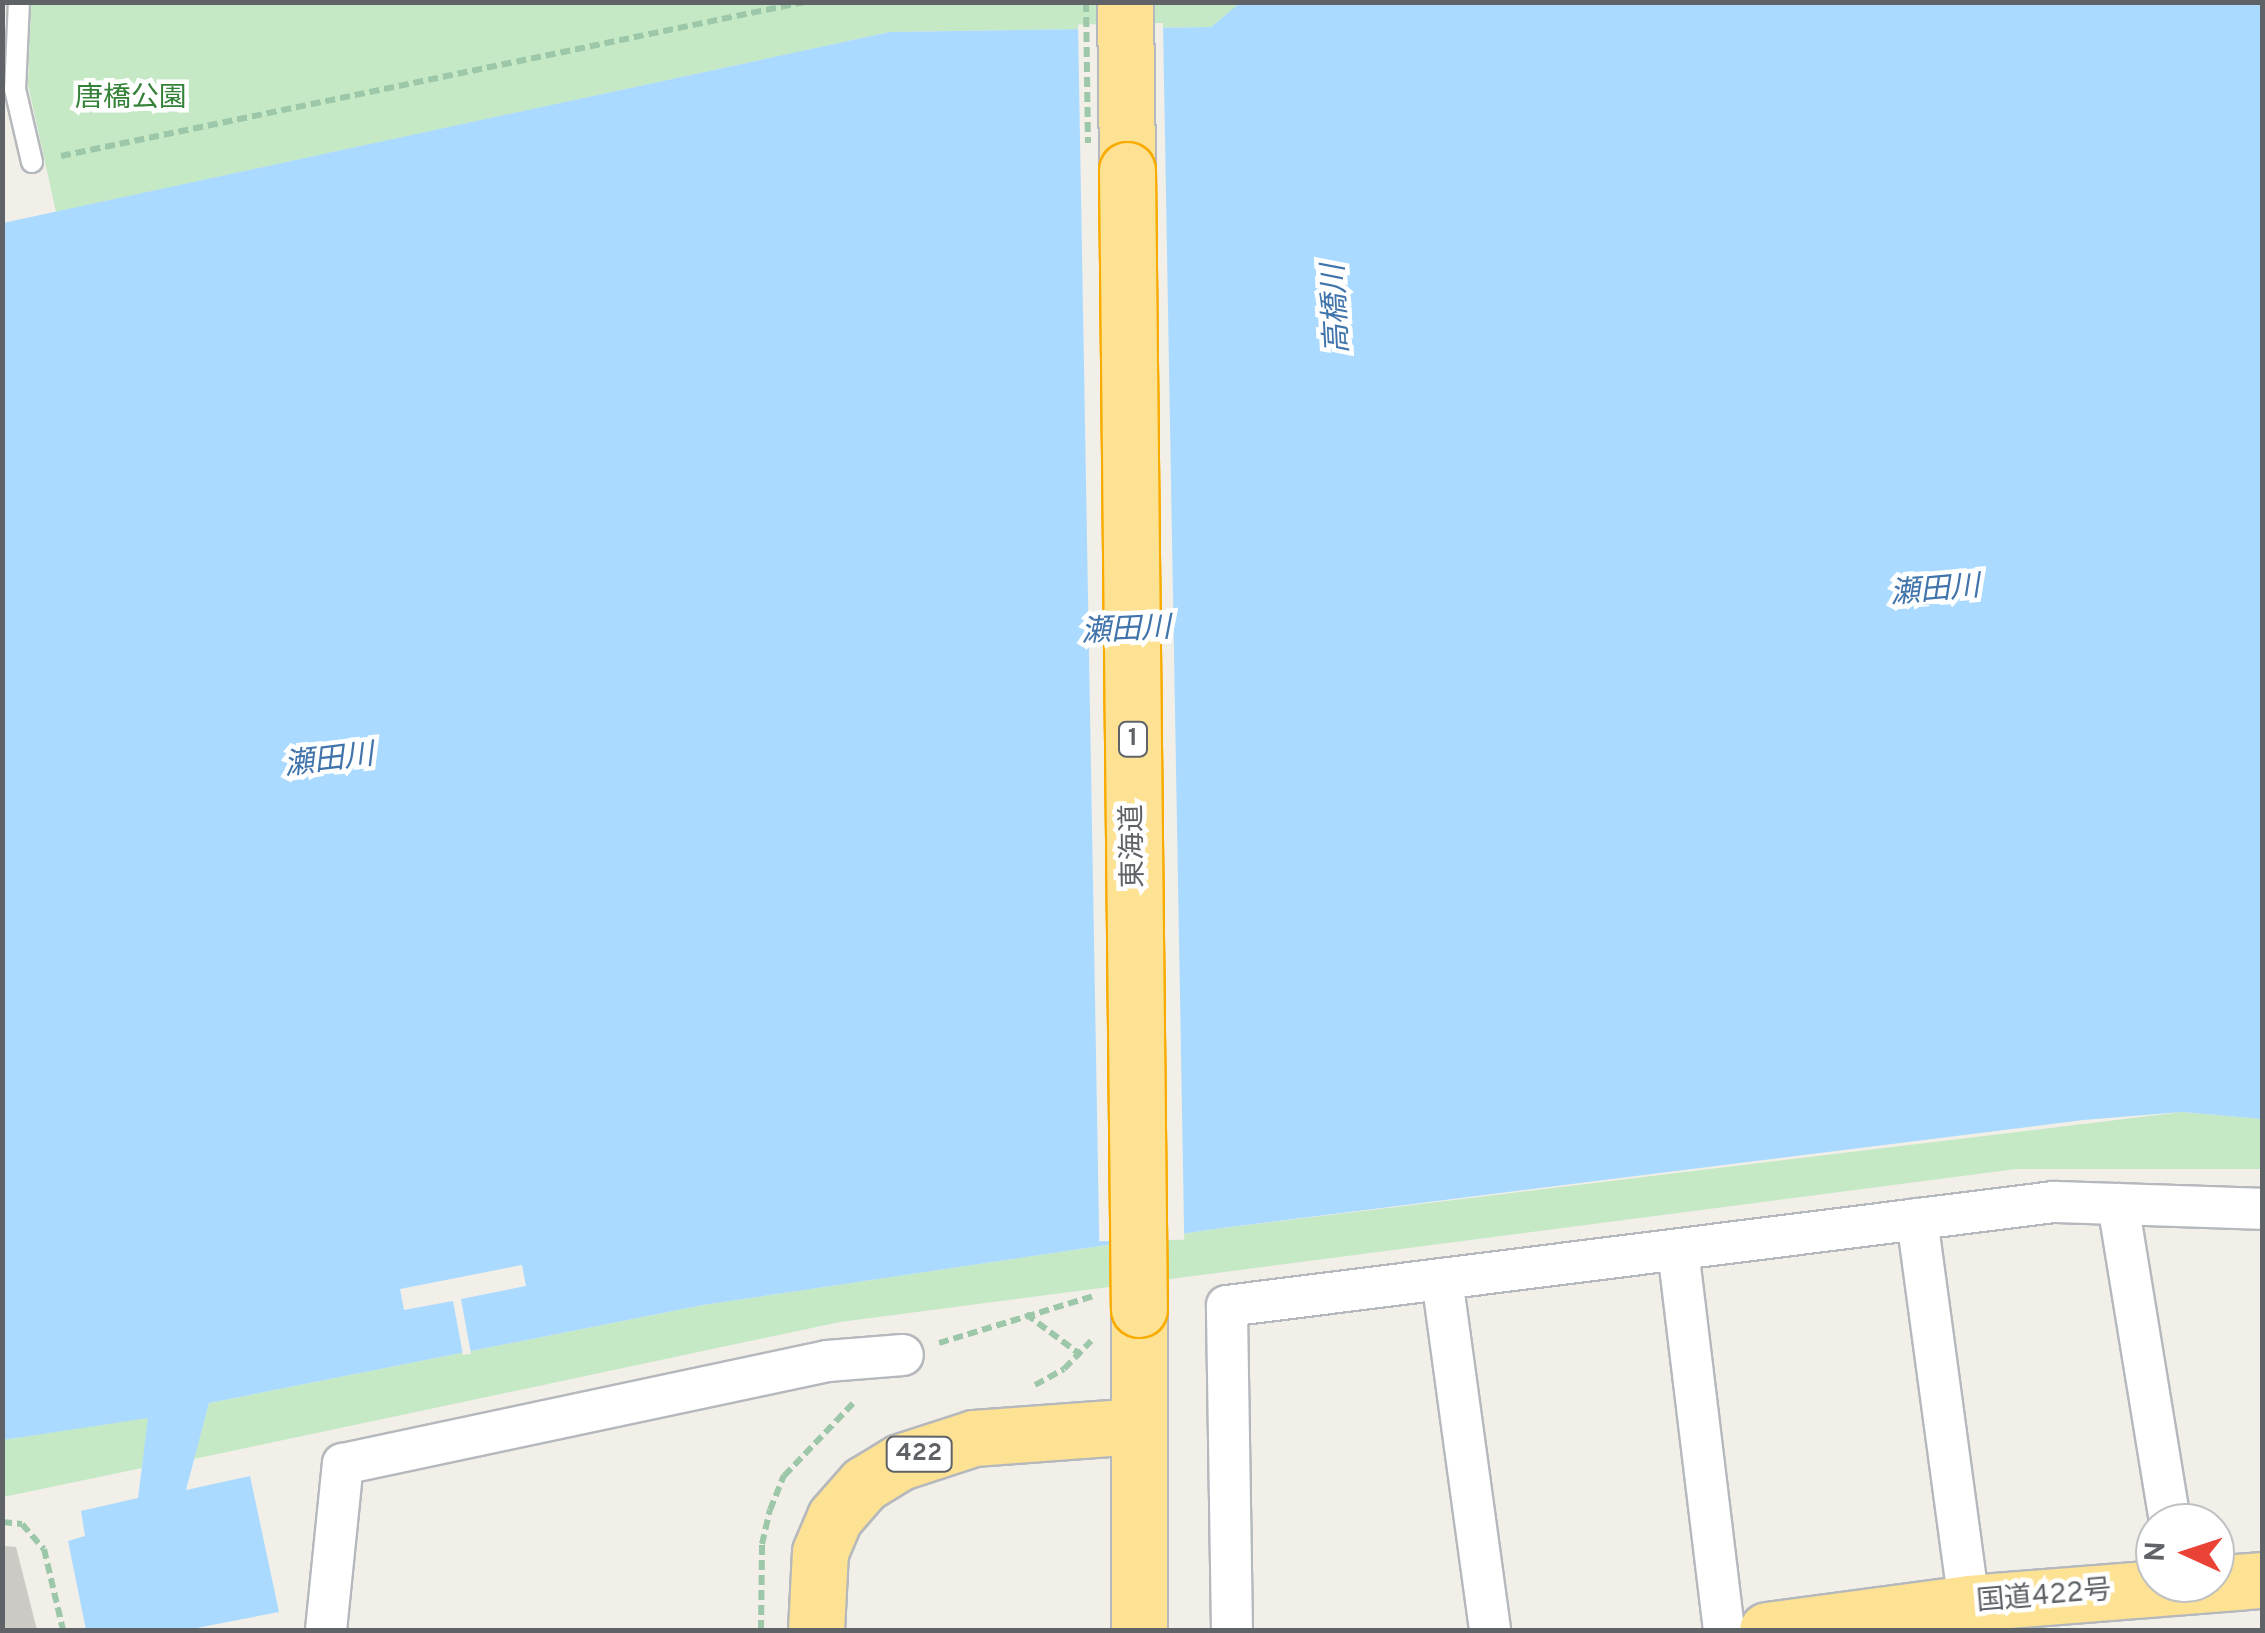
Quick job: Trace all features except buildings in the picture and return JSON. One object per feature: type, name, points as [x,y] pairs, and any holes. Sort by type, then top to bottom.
[{"type":"highway","name":"東海道","points":[[1125,2],[1122,1302],[1139,1426],[1138,1630]]},
{"type":"highway","name":"422","points":[[816,1630],[820,1552],[835,1517],[864,1484],[900,1462],[974,1438],[1139,1426]]},
{"type":"highway","name":"国道422号","points":[[2235,1581],[2262,1580]]},
{"type":"highway","name":"国道422号","points":[[1771,1630],[1885,1623],[1969,1603],[2041,1614],[2135,1593]]},
{"type":"street","points":[[1232,1630],[1228,1306],[2054,1202],[2262,1208]]},
{"type":"street","points":[[2118,1204],[2167,1503]]},
{"type":"street","points":[[1917,1220],[1969,1603]]},
{"type":"street","points":[[1678,1250],[1724,1630]]},
{"type":"street","points":[[1442,1279],[1490,1630]]},
{"type":"street","points":[[326,1630],[343,1464],[827,1362],[903,1355]]},
{"type":"lane","points":[[19,2],[16,89],[32,162]]},
{"type":"path","points":[[32,162],[804,2]]},
{"type":"path","points":[[761,1630],[762,1544],[784,1476],[903,1355],[1024,1313],[1122,1302]]},
{"type":"path","points":[[1024,1313],[1080,1355]]},
{"type":"path","points":[[2,1522],[22,1524],[44,1549],[62,1630]]},
{"type":"green space","name":"唐橋公園","points":[[31,3],[1241,3],[1211,27],[890,32],[56,212],[28,85]]},
{"type":"green space","points":[[2182,1112],[2262,1119],[2262,1169],[2016,1169],[840,1322],[194,1459],[209,1403],[703,1305],[1222,1228]]},
{"type":"green space","points":[[149,1417],[142,1468],[3,1497],[3,1440]]},
{"type":"water","points":[[1241,2],[2262,3],[2262,1119],[2182,1112],[2083,1120],[1222,1228],[703,1305],[209,1403],[186,1490],[250,1476],[279,1612],[186,1630],[86,1630],[68,1541],[85,1536],[81,1511],[138,1498],[148,1418],[3,1440],[3,223],[890,32],[1211,27]]},
{"type":"pier","points":[[1163,23],[1184,1240],[1099,1241],[1078,24]]},
{"type":"pier","points":[[522,1265],[526,1286],[461,1299],[471,1354],[463,1355],[453,1301],[404,1310],[400,1289]]},
{"type":"water label","name":"高橋川","points":[[1338,309]]},
{"type":"water label","name":"瀬田川","points":[[1935,592]]},
{"type":"water label","name":"瀬田川","points":[[1126,632]]},
{"type":"water label","name":"瀬田川","points":[[329,762]]}]
